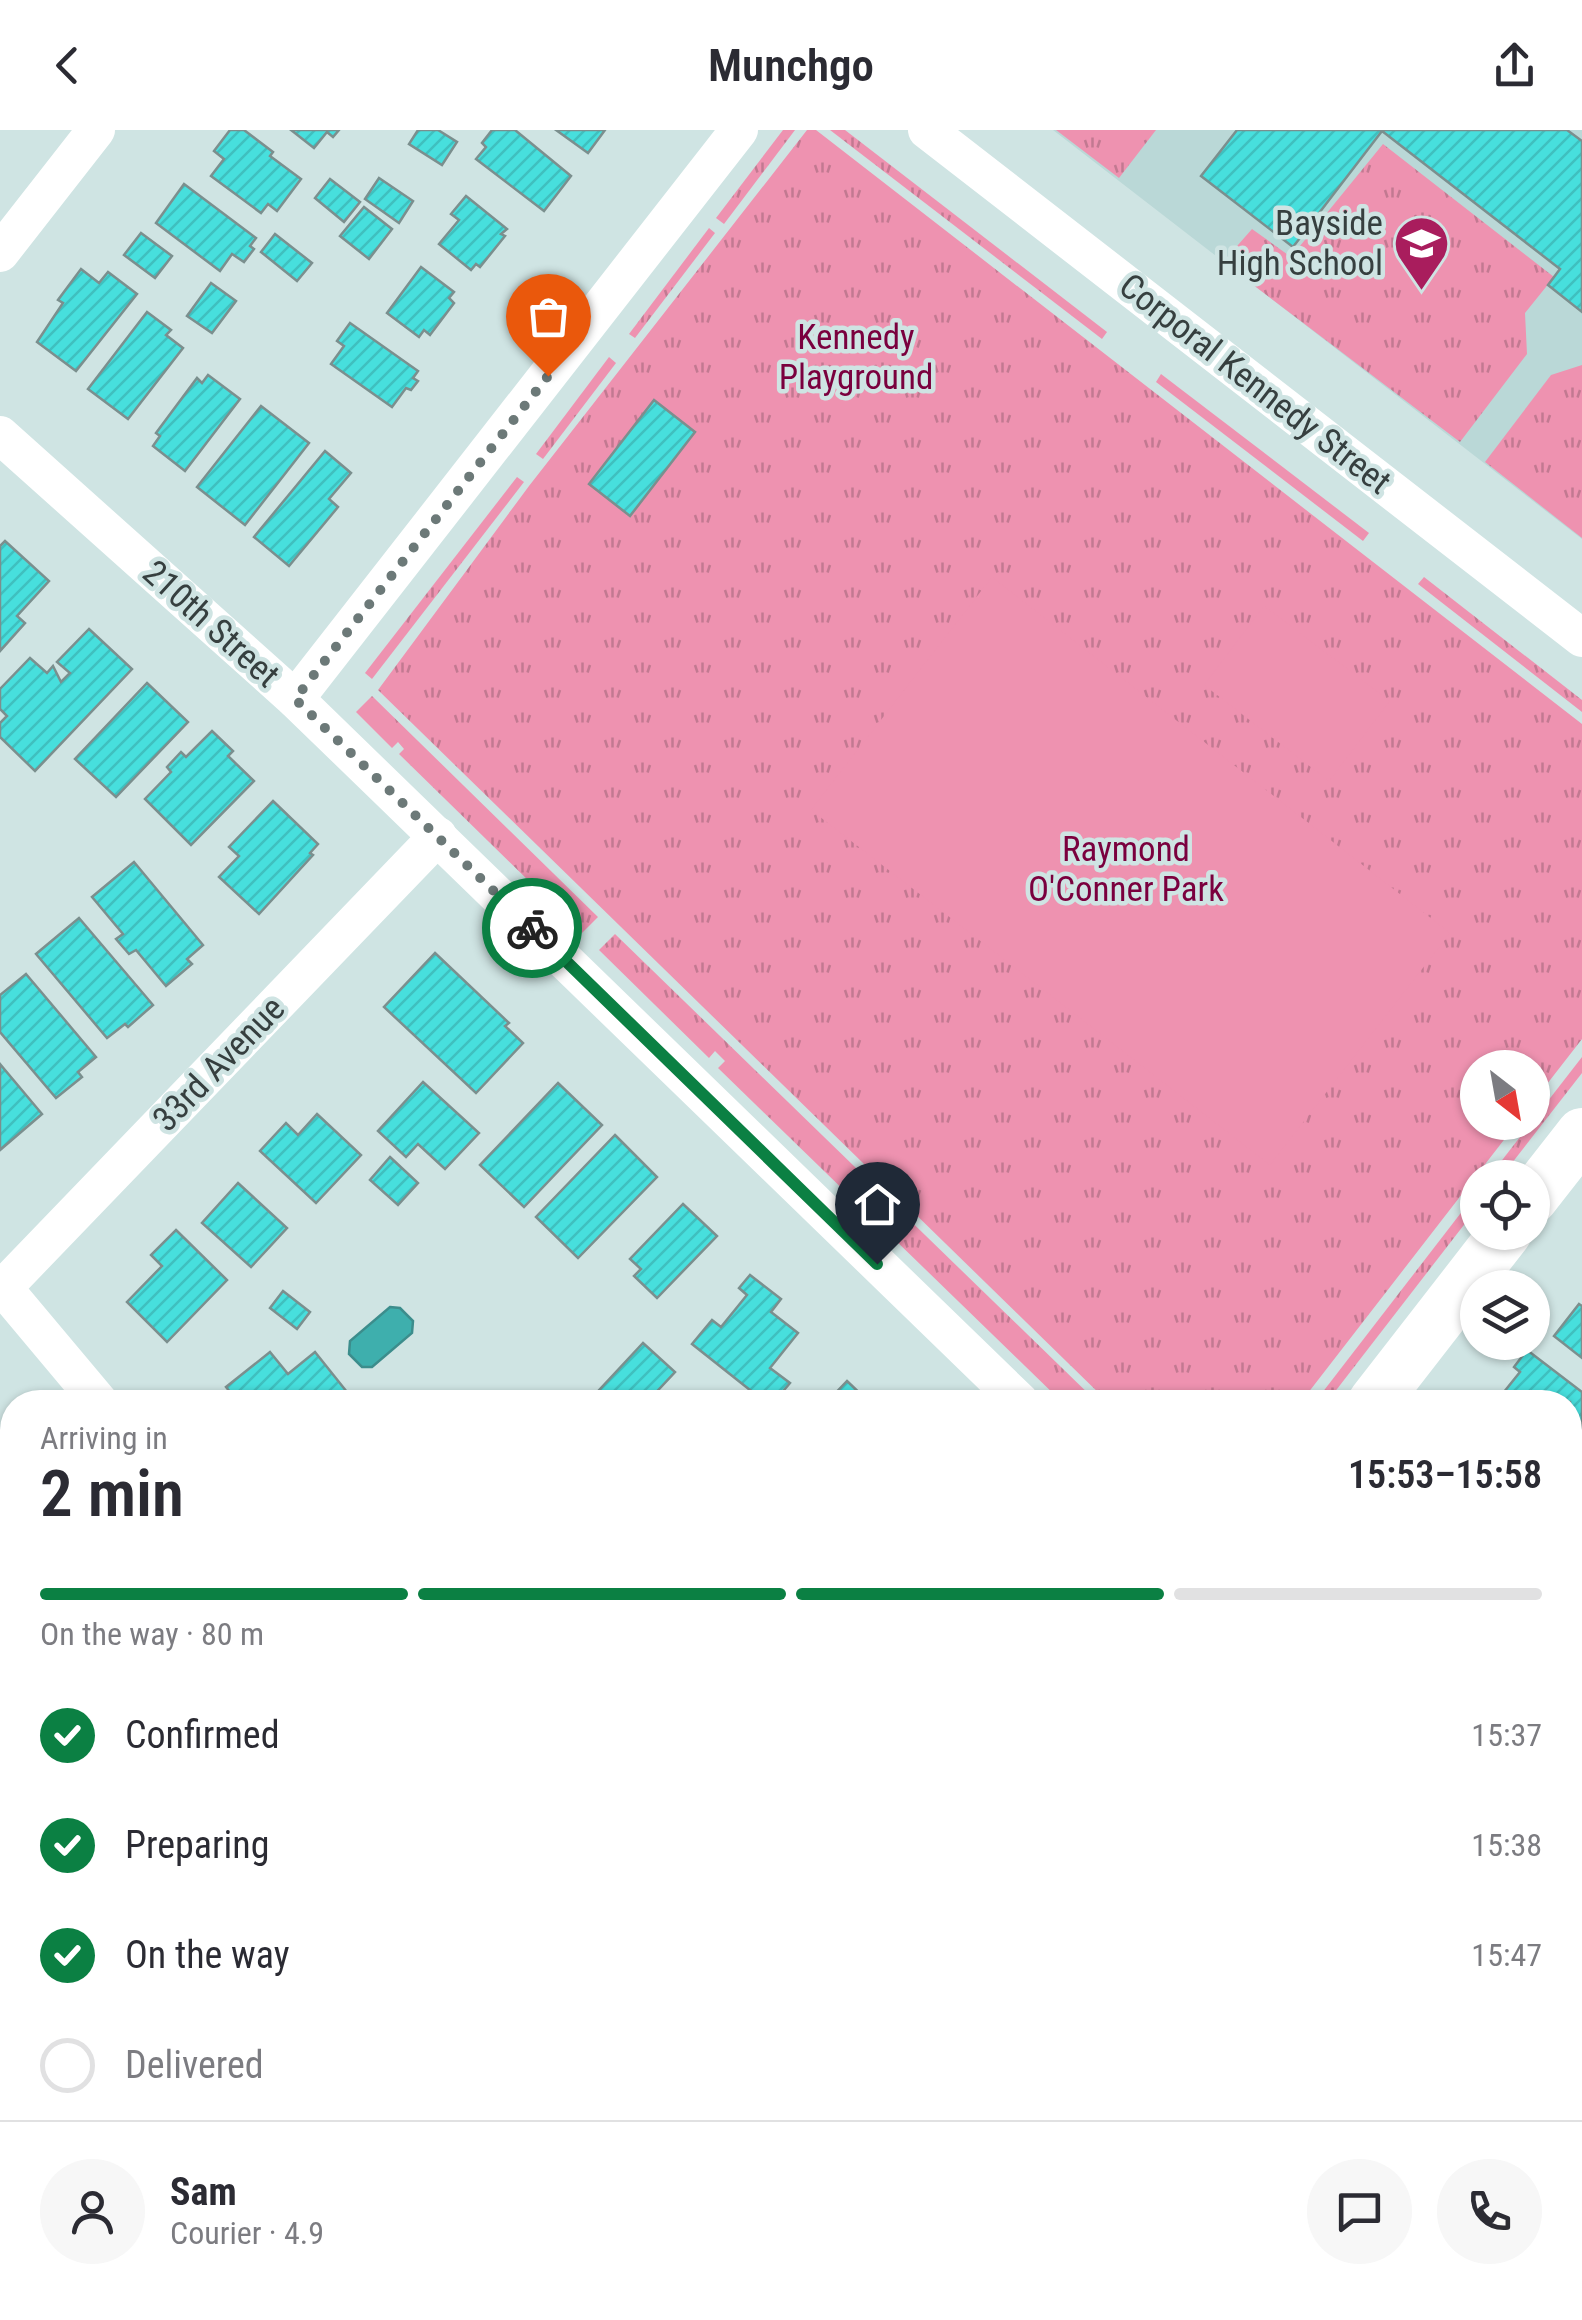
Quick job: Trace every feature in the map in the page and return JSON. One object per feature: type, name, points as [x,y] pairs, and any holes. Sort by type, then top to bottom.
[{"type":"street","points":[[0,253],[96,130]]},
{"type":"street","points":[[295,699],[739,130]]},
{"type":"street","name":"Corporal Kennedy Street","points":[[928,130],[1582,638]]},
{"type":"street","name":"210th Street","points":[[0,435],[295,699],[1008,1390]]},
{"type":"street","name":"33rd Avenue","points":[[1,1288],[438,836]]},
{"type":"street","points":[[1550,1175],[1582,1134]]},
{"type":"street","points":[[1383,1390],[1492,1250]]},
{"type":"street","points":[[1,1288],[89,1390]]},
{"type":"shaded area","name":"Bayside High School","points":[[1053,130],[1582,130],[1582,539],[1471,453]]},
{"type":"green space","points":[[783,130],[795,130],[724,224],[716,218]]},
{"type":"green space","name":"Raymond O'Conner Park","points":[[807,130],[816,130],[1582,724],[1582,1039],[1550,1080],[1550,1050],[1460,1050],[1460,1140],[1504,1140],[1488,1160],[1460,1160],[1460,1197],[1310,1390],[1096,1390],[378,690],[529,486]]},
{"type":"green space","points":[[830,130],[845,130],[1107,332],[1102,339]]},
{"type":"green space","points":[[1056,130],[1156,130],[1119,178]]},
{"type":"green space","points":[[1383,144],[1554,277],[1525,313],[1527,354],[1460,442],[1223,262],[1252,229],[1291,257]]},
{"type":"green space","points":[[709,228],[715,233],[635,338],[629,334]]},
{"type":"green space","points":[[609,357],[616,363],[543,459],[536,454]]},
{"type":"green space","points":[[1582,365],[1582,538],[1485,462],[1551,375]]},
{"type":"green space","points":[[1161,374],[1369,533],[1363,541],[1156,382]]},
{"type":"green space","points":[[517,477],[524,482],[372,679],[365,673]]},
{"type":"green space","points":[[992,577],[1450,933],[1270,1165],[811,810]]},
{"type":"green space","points":[[1424,577],[1582,700],[1582,712],[1418,584]]},
{"type":"green space","points":[[1264,606],[1390,701],[1329,781],[1204,685]]},
{"type":"green space","points":[[372,696],[598,917],[582,933],[399,754],[404,749],[398,742],[392,748],[356,712]]},
{"type":"green space","points":[[615,934],[1085,1390],[1050,1390],[718,1068],[725,1061],[715,1051],[709,1058],[599,950]]},
{"type":"green space","points":[[1582,1057],[1582,1073],[1550,1114],[1550,1098]]},
{"type":"green space","points":[[1518,1140],[1530,1140],[1514,1160],[1502,1160]]},
{"type":"green space","points":[[1460,1214],[1460,1230],[1336,1390],[1324,1390]]},
{"type":"water","points":[[390,1307],[400,1308],[413,1321],[412,1333],[372,1367],[362,1367],[349,1354],[350,1341]]},
{"type":"building","points":[[230,130],[244,130],[301,179],[277,211],[268,204],[261,213],[211,176],[224,159],[214,151]]},
{"type":"building","points":[[291,130],[339,130],[333,137],[327,132],[314,148]]},
{"type":"building","points":[[418,130],[438,130],[457,142],[442,165],[409,144]]},
{"type":"building","points":[[492,130],[515,130],[571,176],[544,211],[476,159]]},
{"type":"building","points":[[556,130],[605,130],[588,153]]},
{"type":"building","points":[[1237,130],[1567,130],[1582,141],[1582,312],[1548,285],[1560,269],[1382,131],[1293,247],[1201,176]]},
{"type":"building","points":[[379,178],[413,201],[399,223],[365,199]]},
{"type":"building","points":[[330,179],[360,202],[344,222],[315,198]]},
{"type":"building","points":[[184,184],[256,238],[250,246],[254,249],[244,262],[232,254],[220,271],[156,223]]},
{"type":"building","points":[[466,196],[507,229],[480,267],[476,264],[471,270],[439,244],[459,220],[451,214]]},
{"type":"building","points":[[364,207],[392,229],[369,259],[340,236]]},
{"type":"building","points":[[141,233],[172,256],[155,278],[124,255]]},
{"type":"building","points":[[275,234],[312,263],[297,281],[261,252]]},
{"type":"building","points":[[421,267],[454,292],[449,298],[454,303],[430,335],[424,330],[419,337],[387,313]]},
{"type":"building","points":[[81,269],[99,283],[108,272],[137,294],[76,371],[37,342],[63,303],[58,300]]},
{"type":"building","points":[[211,283],[236,301],[212,333],[187,316]]},
{"type":"building","points":[[147,312],[171,330],[166,335],[183,348],[128,419],[88,389]]},
{"type":"building","points":[[350,323],[418,371],[413,378],[418,381],[411,390],[406,388],[392,407],[331,364],[344,346],[337,341]]},
{"type":"building","points":[[208,375],[240,399],[185,471],[153,446],[160,436],[156,433],[197,378],[202,383]]},
{"type":"building","points":[[654,400],[695,432],[630,516],[589,484]]},
{"type":"building","points":[[261,406],[309,443],[245,525],[197,487]]},
{"type":"building","points":[[325,451],[351,473],[329,499],[338,507],[289,566],[254,537]]},
{"type":"building","points":[[5,541],[49,581],[17,616],[25,623],[0,651],[0,546]]},
{"type":"building","points":[[89,629],[132,669],[35,771],[0,737],[0,723],[7,716],[0,709],[0,689],[30,658],[47,673],[53,666],[61,682],[70,673],[57,662]]},
{"type":"building","points":[[147,683],[188,722],[116,797],[75,759]]},
{"type":"building","points":[[212,731],[233,751],[228,756],[254,781],[191,845],[145,799],[171,772],[167,767],[181,752],[186,757]]},
{"type":"building","points":[[273,801],[318,844],[310,853],[313,855],[259,914],[219,877],[239,856],[229,847]]},
{"type":"building","points":[[134,862],[203,945],[187,959],[192,964],[166,986],[136,950],[129,954],[116,939],[123,934],[92,897]]},
{"type":"building","points":[[79,918],[153,1005],[128,1027],[125,1024],[107,1038],[36,954]]},
{"type":"building","points":[[435,953],[509,1023],[505,1026],[523,1043],[476,1093],[384,1007]]},
{"type":"building","points":[[26,974],[96,1057],[78,1072],[82,1077],[56,1098],[0,1032],[0,995]]},
{"type":"building","points":[[0,1064],[42,1114],[0,1150]]},
{"type":"building","points":[[423,1082],[479,1133],[445,1169],[418,1144],[406,1157],[378,1131]]},
{"type":"building","points":[[558,1083],[602,1125],[524,1207],[480,1165]]},
{"type":"building","points":[[317,1114],[361,1155],[316,1203],[260,1151],[286,1123],[298,1135]]},
{"type":"building","points":[[615,1135],[657,1177],[578,1258],[536,1217]]},
{"type":"building","points":[[390,1157],[418,1183],[398,1205],[370,1180]]},
{"type":"building","points":[[238,1183],[287,1228],[251,1267],[202,1223]]},
{"type":"building","points":[[683,1204],[717,1236],[657,1298],[634,1276],[641,1269],[630,1259]]},
{"type":"building","points":[[176,1230],[227,1280],[167,1342],[127,1302],[162,1266],[151,1255]]},
{"type":"building","points":[[750,1275],[781,1299],[771,1312],[798,1333],[770,1368],[790,1383],[784,1390],[750,1390],[692,1344],[712,1320],[721,1327],[747,1295],[739,1288]]},
{"type":"building","points":[[283,1291],[310,1312],[297,1329],[270,1308]]},
{"type":"building","points":[[1579,1304],[1582,1306],[1582,1358],[1554,1336]]},
{"type":"building","points":[[643,1343],[675,1372],[658,1390],[599,1390]]},
{"type":"building","points":[[270,1352],[288,1374],[315,1352],[345,1390],[228,1390],[226,1387]]},
{"type":"building","points":[[1519,1360],[1540,1360],[1579,1390],[1506,1390],[1520,1372],[1514,1367]]},
{"type":"building","points":[[847,1381],[856,1390],[838,1390]]},
{"type":"way so far","points":[[532,928],[295,699],[548,376]]},
{"type":"place","name":"Bayside High School","points":[[1422,292]]},
{"type":"route","points":[[532,928],[877,1264]]},
{"type":"park label","name":"Kennedy Playground","points":[[856,357]]}]
